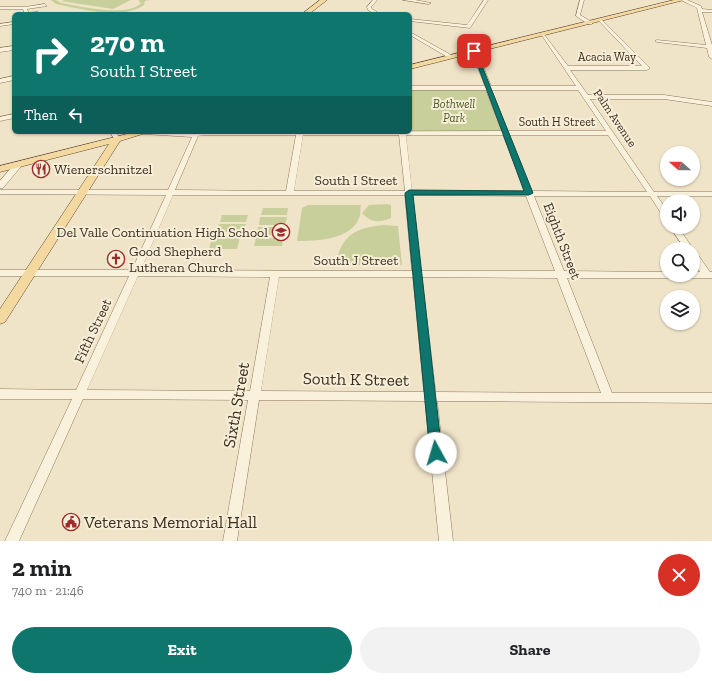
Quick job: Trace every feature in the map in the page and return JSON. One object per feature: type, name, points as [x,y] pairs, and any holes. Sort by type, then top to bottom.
[{"type":"main road","points":[[308,12],[324,0]]},
{"type":"main road","points":[[412,67],[682,0]]},
{"type":"main road","points":[[572,27],[575,18],[578,16]]},
{"type":"main road","points":[[0,168],[19,164],[115,136],[130,134]]},
{"type":"main road","points":[[0,319],[83,192],[115,136]]},
{"type":"street","points":[[43,0],[49,12]]},
{"type":"street","points":[[375,0],[369,7],[375,12]]},
{"type":"street","points":[[405,0],[429,3]]},
{"type":"street","points":[[412,21],[416,23],[468,27],[486,0]]},
{"type":"street","points":[[582,0],[578,16],[590,23]]},
{"type":"street","points":[[682,0],[699,7],[711,47],[712,57]]},
{"type":"street","points":[[0,8],[25,8],[45,5]]},
{"type":"street","points":[[25,8],[26,12]]},
{"type":"street","points":[[701,12],[712,11]]},
{"type":"street","points":[[701,12],[712,15]]},
{"type":"street","points":[[0,19],[12,17]]},
{"type":"street","name":"Acacia Way","points":[[567,68],[647,68],[601,20]]},
{"type":"street","points":[[0,25],[12,23]]},
{"type":"street","points":[[706,29],[712,30]]},
{"type":"street","points":[[412,34],[451,57]]},
{"type":"street","name":"Palm Avenue","points":[[543,34],[660,205]]},
{"type":"street","points":[[657,41],[711,47]]},
{"type":"street","points":[[0,50],[12,48]]},
{"type":"street","name":"Eighth Street","points":[[474,51],[608,396]]},
{"type":"street","points":[[0,80],[12,78]]},
{"type":"street","points":[[412,88],[581,88]]},
{"type":"street","points":[[587,97],[664,97],[712,104]]},
{"type":"street","points":[[0,119],[12,116]]},
{"type":"street","name":"South H Street","points":[[412,132],[611,133]]},
{"type":"street","name":"Fifth Street","points":[[12,541],[135,274],[170,192],[197,134]]},
{"type":"street","points":[[290,192],[300,134]]},
{"type":"street","points":[[402,134],[416,274],[446,541]]},
{"type":"street","points":[[0,186],[19,164]]},
{"type":"street","name":"South I Street","points":[[0,192],[712,194]]},
{"type":"street","points":[[700,263],[709,275]]},
{"type":"street","name":"South J Street","points":[[0,273],[709,275]]},
{"type":"street","name":"Sixth Street","points":[[230,541],[276,274]]},
{"type":"street","name":"South K Street","points":[[0,394],[430,397],[608,396],[712,398]]},
{"type":"green space","points":[[51,0],[103,10],[125,10],[141,3],[138,0],[150,0],[145,1],[144,5],[125,12],[101,12],[56,4]]},
{"type":"green space","points":[[131,0],[113,9],[61,1]]},
{"type":"green space","name":"Bothwell Park","points":[[412,88],[488,88],[506,133],[412,132]]},
{"type":"green space","points":[[308,205],[361,205],[359,218],[349,231],[323,240],[297,241],[302,208]]},
{"type":"green space","points":[[369,205],[391,205],[391,218],[387,220],[375,221],[369,219],[362,213]]},
{"type":"green space","points":[[263,208],[288,208],[287,215],[261,215]]},
{"type":"green space","points":[[222,215],[248,215],[246,222],[220,222]]},
{"type":"green space","points":[[260,217],[287,217],[285,225],[259,225]]},
{"type":"green space","points":[[219,224],[246,224],[244,232],[217,232]]},
{"type":"green space","points":[[384,225],[398,226],[402,265],[335,265],[341,247],[351,235],[365,228]]},
{"type":"green space","points":[[258,227],[285,227],[284,235],[256,235]]},
{"type":"green space","points":[[212,237],[240,237],[237,249],[209,249]]},
{"type":"green space","points":[[256,238],[283,238],[282,246],[254,246]]},
{"type":"place","name":"Wienerschnitzel","points":[[41,169]]},
{"type":"place","name":"Del Valle Continuation High School","points":[[281,232]]},
{"type":"place","name":"Good Shepherd Lutheran Church","points":[[116,259]]},
{"type":"place","name":"Veterans Memorial Hall","points":[[71,522]]},
{"type":"route","points":[[436,453],[416,274],[409,193],[529,193],[474,51]]}]
